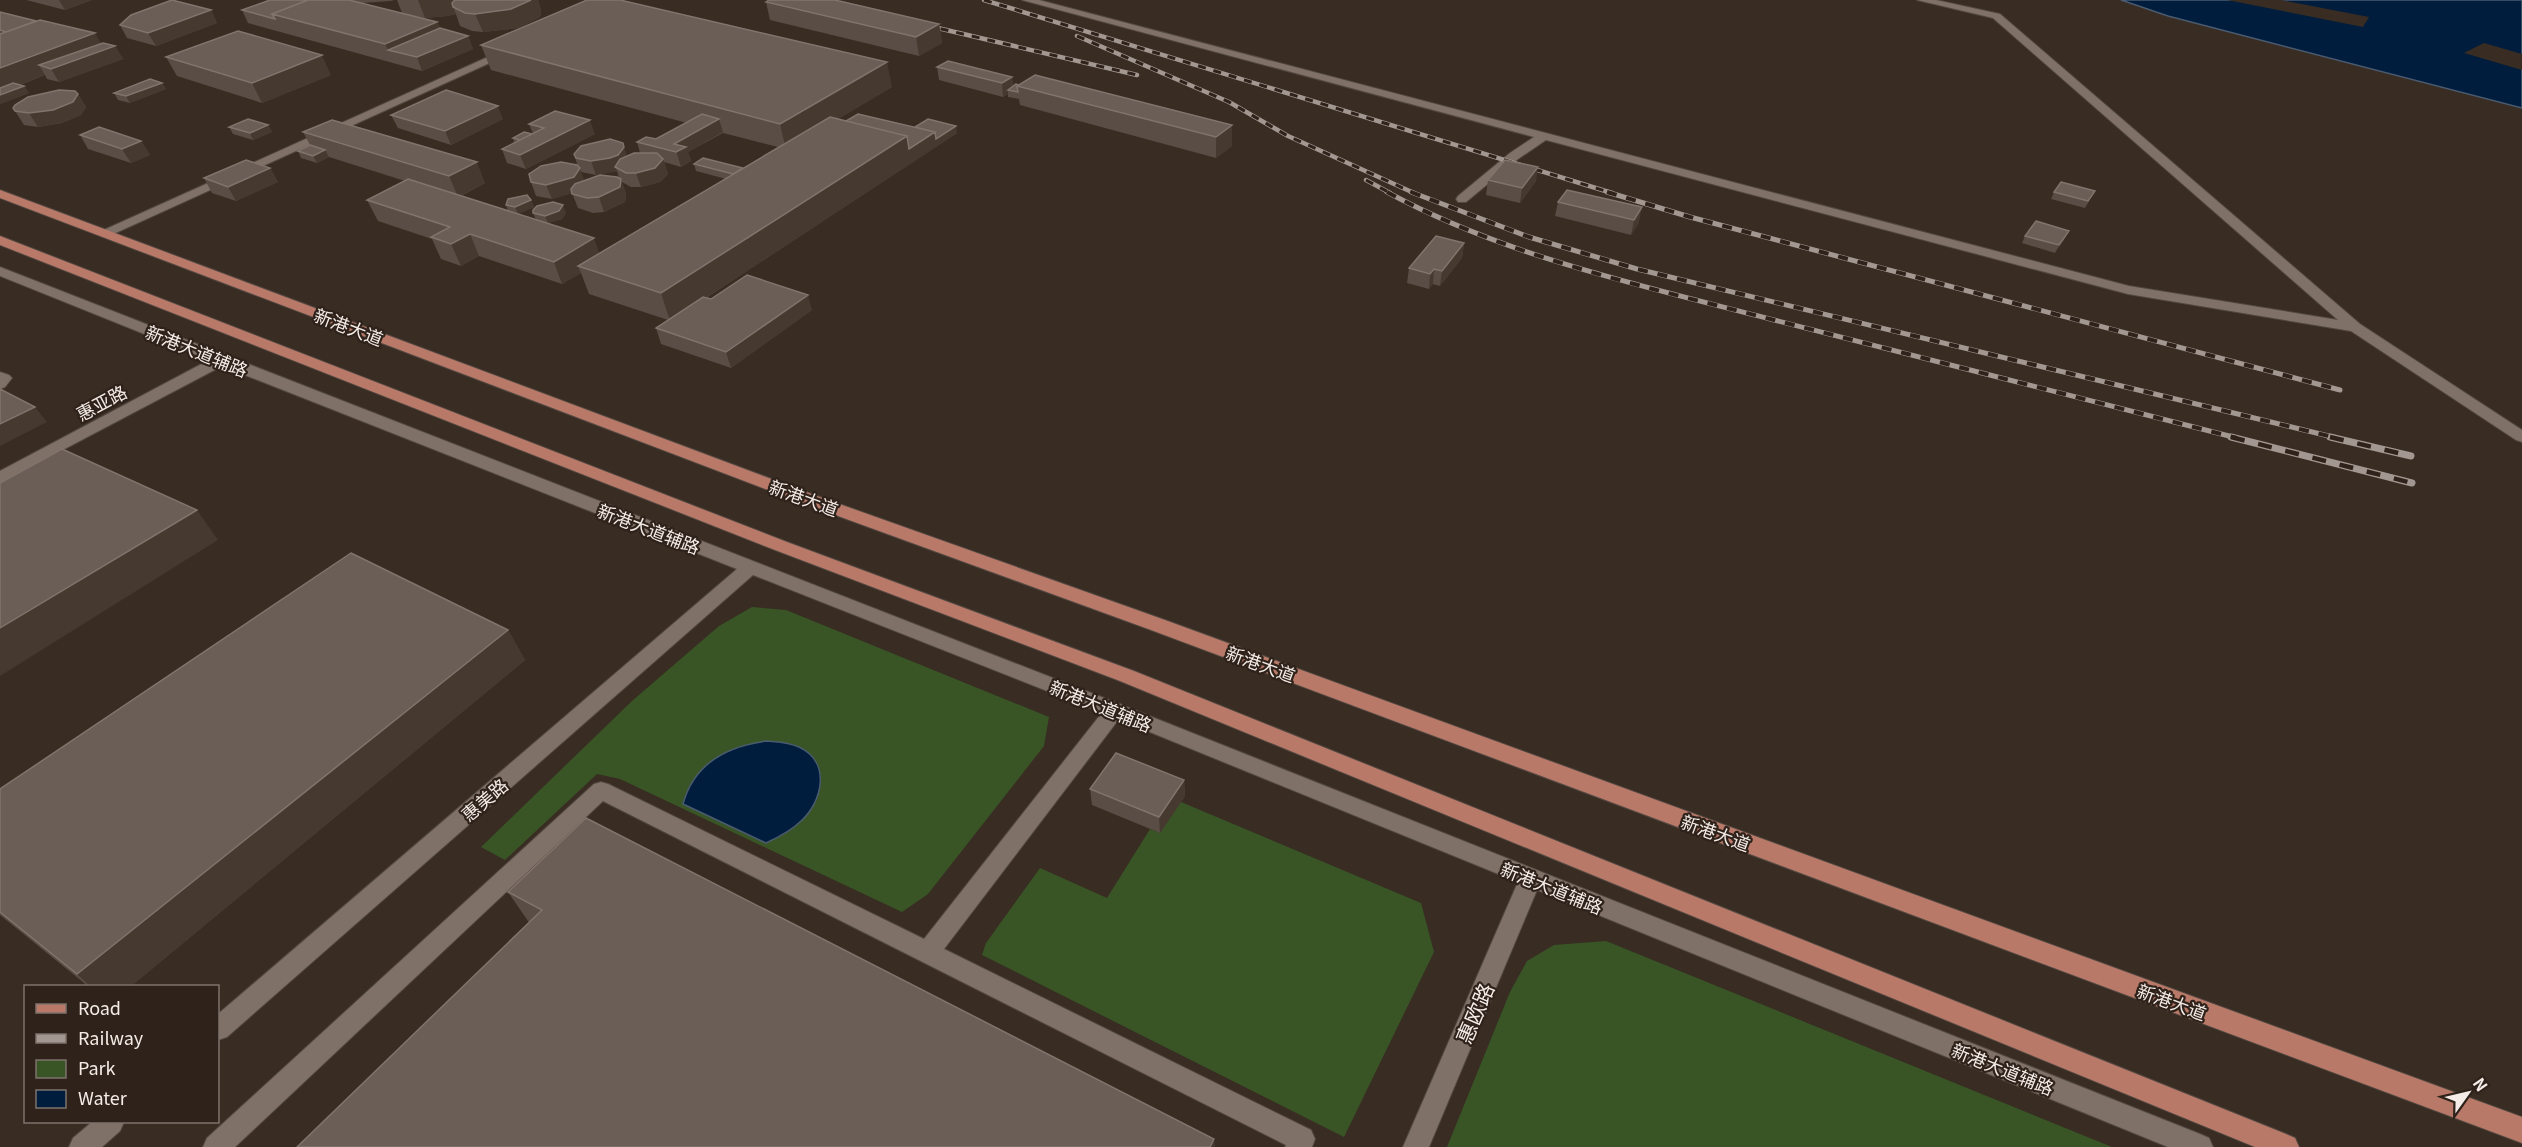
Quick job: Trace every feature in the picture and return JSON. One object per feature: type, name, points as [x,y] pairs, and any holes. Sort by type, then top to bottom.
[{"type":"main road","name":"新港大道","points":[[0,194],[811,500],[1170,629],[2522,1130]]},
{"type":"main road","points":[[0,240],[792,550],[1127,676],[2286,1147]]},
{"type":"street","points":[[1027,0],[2128,290],[2355,327]]},
{"type":"street","points":[[1922,0],[1996,16],[2355,327],[2522,437]]},
{"type":"street","points":[[104,233],[519,46]]},
{"type":"street","points":[[1462,200],[1514,156],[1544,136]]},
{"type":"street","name":"新港大道辅路","points":[[0,271],[221,360],[1115,710],[2200,1147]]},
{"type":"street","name":"惠亚路","points":[[0,478],[221,360]]},
{"type":"street","points":[[0,376],[4,378],[0,384]]},
{"type":"street","name":"惠美路","points":[[219,1028],[750,568]]},
{"type":"street","points":[[928,952],[1115,710]]},
{"type":"street","points":[[216,1147],[601,790],[1302,1139],[1298,1147]]},
{"type":"street","name":"惠欧路","points":[[1416,1147],[1531,879]]},
{"type":"street","points":[[82,1147],[110,1123]]},
{"type":"green space","points":[[752,607],[786,610],[1049,717],[1044,746],[928,894],[902,912],[620,779],[597,774],[505,860],[481,847],[632,701],[719,626]]},
{"type":"green space","points":[[1181,802],[1421,903],[1434,952],[1344,1137],[982,955],[986,943],[1040,868],[1107,898],[1150,829],[1160,833]]},
{"type":"green space","points":[[1606,941],[2112,1147],[1447,1147],[1510,992],[1527,961],[1554,945]]},
{"type":"water","points":[[2121,0],[2522,0],[2522,108],[2168,16]]},
{"type":"water","points":[[767,741],[799,747],[816,762],[819,772],[820,782],[814,803],[809,813],[793,828],[766,843],[683,804],[695,778],[714,759],[739,747]]},
{"type":"pier","points":[[2227,0],[2281,0],[2369,17],[2363,27]]},
{"type":"pier","points":[[2484,43],[2522,54],[2522,70],[2464,53]]},
{"type":"building","points":[[172,0],[211,10],[148,33],[120,25],[131,15]]},
{"type":"building","points":[[270,0],[308,0],[272,14],[275,19],[242,10]]},
{"type":"building","points":[[308,0],[349,0],[437,22],[385,44],[272,14]]},
{"type":"building","points":[[455,0],[531,0],[511,9],[475,14],[465,13],[453,7],[452,3]]},
{"type":"building","points":[[587,0],[620,0],[887,62],[780,124],[481,45]]},
{"type":"building","points":[[769,0],[835,0],[939,24],[916,37],[766,2]]},
{"type":"building","points":[[0,12],[36,21],[6,32],[0,30]]},
{"type":"building","points":[[40,20],[95,33],[0,68],[0,34]]},
{"type":"building","points":[[440,28],[468,36],[417,57],[388,50]]},
{"type":"building","points":[[238,31],[322,55],[252,83],[166,57]]},
{"type":"building","points":[[103,43],[115,46],[51,69],[39,65]]},
{"type":"building","points":[[948,61],[1012,77],[1002,83],[937,67]]},
{"type":"building","points":[[1035,75],[1232,125],[1216,137],[1017,86]]},
{"type":"building","points":[[150,79],[162,83],[126,96],[114,93]]},
{"type":"building","points":[[13,83],[24,86],[0,95],[0,88]]},
{"type":"building","points":[[1016,84],[1018,92],[1008,90]]},
{"type":"building","points":[[59,90],[75,91],[78,94],[73,102],[53,110],[29,113],[15,111],[13,108],[28,97]]},
{"type":"building","points":[[446,90],[498,106],[445,131],[391,115]]},
{"type":"building","points":[[555,111],[590,120],[520,155],[502,149],[544,128],[529,124]]},
{"type":"building","points":[[702,114],[719,119],[674,144],[686,147],[676,152],[637,142],[646,137],[656,139]]},
{"type":"building","points":[[858,114],[935,132],[909,149],[907,136],[846,121]]},
{"type":"building","points":[[830,117],[907,136],[661,293],[578,266]]},
{"type":"building","points":[[248,119],[268,125],[250,133],[229,127]]},
{"type":"building","points":[[928,119],[956,126],[936,139],[935,132],[915,127]]},
{"type":"building","points":[[332,120],[477,162],[449,176],[303,132]]},
{"type":"building","points":[[99,127],[141,141],[122,149],[80,135]]},
{"type":"building","points":[[524,132],[532,134],[520,140],[513,138]]},
{"type":"building","points":[[610,139],[623,143],[624,147],[618,155],[591,161],[576,158],[574,154],[581,146]]},
{"type":"building","points":[[310,145],[325,150],[313,156],[298,151]]},
{"type":"building","points":[[634,153],[657,153],[663,159],[655,168],[636,173],[626,173],[615,167],[620,159]]},
{"type":"building","points":[[703,158],[743,168],[733,174],[694,164]]},
{"type":"building","points":[[246,160],[270,168],[228,187],[204,178]]},
{"type":"building","points":[[1505,160],[1538,167],[1522,188],[1488,180]]},
{"type":"building","points":[[561,162],[577,165],[580,168],[574,177],[546,185],[531,182],[529,174],[541,166]]},
{"type":"building","points":[[600,175],[621,179],[620,187],[599,197],[587,198],[572,194],[571,189],[575,184]]},
{"type":"building","points":[[408,179],[594,238],[554,262],[470,234],[451,244],[431,237],[450,227],[367,200]]},
{"type":"building","points":[[2061,182],[2095,191],[2088,201],[2054,192]]},
{"type":"building","points":[[1567,190],[1642,207],[1634,220],[1558,202]]},
{"type":"building","points":[[527,195],[531,200],[515,207],[506,205],[508,199]]},
{"type":"building","points":[[553,202],[563,205],[559,211],[545,216],[533,213],[537,206]]},
{"type":"building","points":[[2036,221],[2069,231],[2059,245],[2025,236]]},
{"type":"building","points":[[1436,236],[1464,243],[1442,271],[1434,269],[1430,274],[1409,268]]},
{"type":"building","points":[[747,275],[808,295],[726,352],[656,328],[703,297],[711,299]]},
{"type":"building","points":[[0,389],[35,407],[0,424]]},
{"type":"building","points":[[62,449],[197,510],[0,628],[0,483]]},
{"type":"building","points":[[351,553],[508,630],[77,974],[0,912],[0,789]]},
{"type":"building","points":[[1116,753],[1184,780],[1159,817],[1090,789]]},
{"type":"building","points":[[586,818],[1214,1139],[1210,1147],[297,1147],[542,910],[508,892]]},
{"type":"railway","points":[[984,0],[1612,193]]},
{"type":"railway","points":[[925,25],[1137,75]]},
{"type":"railway","points":[[1077,36],[1229,102],[1288,136],[1414,193]]},
{"type":"railway","points":[[1366,180],[1390,193]]},
{"type":"railway","points":[[1387,192],[1480,235],[1576,268],[2237,438]]},
{"type":"railway","points":[[1411,192],[1529,237],[1637,269],[2337,438]]},
{"type":"railway","points":[[1607,192],[1690,217],[2340,390]]},
{"type":"railway","points":[[2231,437],[2412,483]]},
{"type":"railway","points":[[2330,437],[2411,456]]}]
